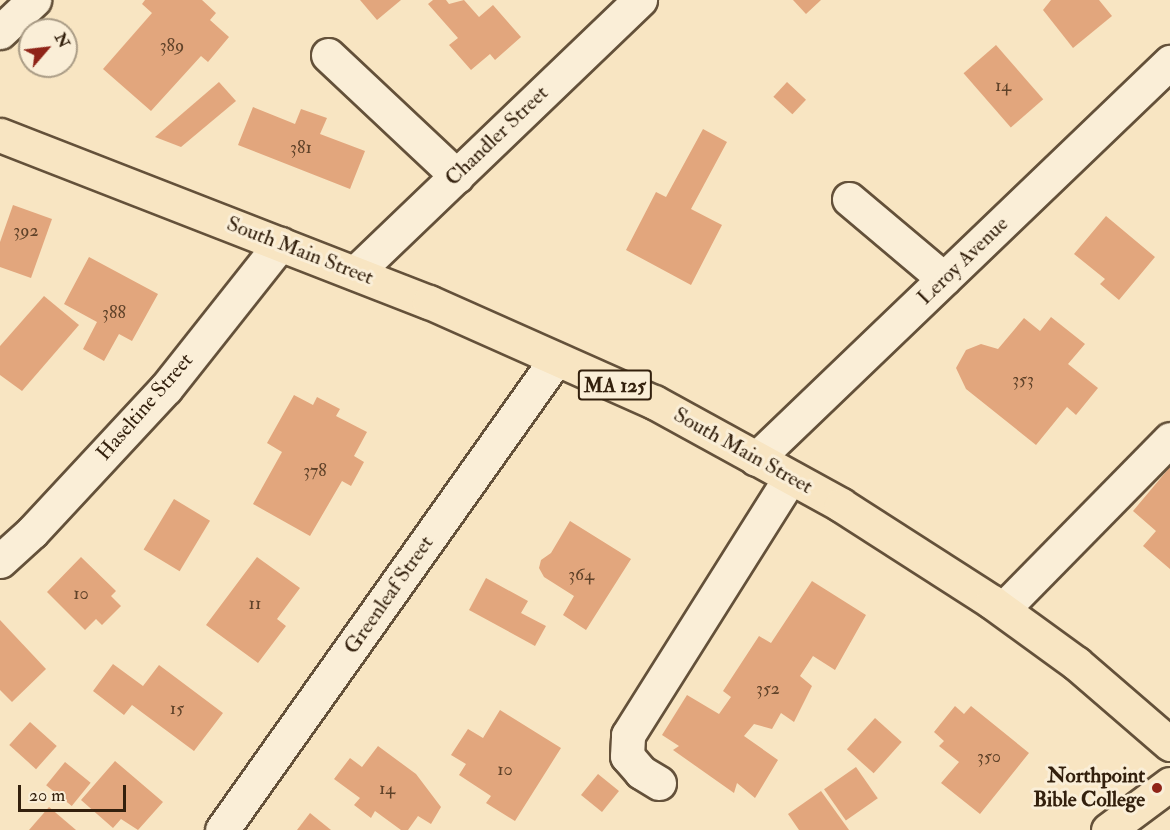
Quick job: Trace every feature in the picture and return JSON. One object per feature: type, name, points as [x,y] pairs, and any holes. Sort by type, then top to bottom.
[{"type":"main road","name":"South Main Street","points":[[0,135],[355,273],[654,402],[841,505],[1003,609],[1076,663],[1170,744]]},
{"type":"main road","points":[[1108,830],[1170,784]]},
{"type":"street","points":[[0,32],[34,0]]},
{"type":"street","name":"Chandler Street","points":[[355,273],[640,0]]},
{"type":"street","points":[[328,55],[456,176]]},
{"type":"street","name":"Leroy Avenue","points":[[756,459],[1170,62]]},
{"type":"street","points":[[849,199],[944,279]]},
{"type":"street","name":"Haseltine Street","points":[[0,561],[32,532],[166,388],[280,244]]},
{"type":"street","name":"Greenleaf Street","points":[[222,830],[556,359]]},
{"type":"street","points":[[1003,609],[1170,439]]},
{"type":"street","points":[[659,783],[640,772],[627,756],[627,735],[790,478]]},
{"type":"building","points":[[145,0],[202,0],[216,13],[210,20],[229,37],[208,62],[201,56],[151,111],[103,69],[152,13],[142,4]]},
{"type":"building","points":[[360,0],[401,0],[377,20]]},
{"type":"building","points":[[433,0],[446,0],[449,4],[464,0],[479,17],[493,5],[521,37],[495,60],[490,54],[471,70],[449,45],[458,38],[428,4]]},
{"type":"building","points":[[793,0],[821,0],[806,14]]},
{"type":"building","points":[[1051,0],[1099,0],[1112,16],[1073,48],[1043,10]]},
{"type":"building","points":[[996,45],[1043,99],[1011,128],[964,73]]},
{"type":"building","points":[[219,82],[236,101],[181,147],[155,137]]},
{"type":"building","points":[[787,82],[806,100],[792,114],[773,97]]},
{"type":"building","points":[[253,107],[295,124],[301,109],[327,118],[320,134],[365,151],[350,189],[238,145]]},
{"type":"building","points":[[703,129],[727,142],[691,209],[722,225],[691,285],[626,250],[656,192],[666,197]]},
{"type":"building","points":[[13,205],[52,219],[31,278],[0,267],[0,242]]},
{"type":"building","points":[[1106,216],[1155,257],[1119,300],[1100,284],[1105,279],[1074,254]]},
{"type":"building","points":[[89,257],[158,294],[132,341],[119,334],[104,361],[83,349],[97,322],[64,304]]},
{"type":"building","points":[[44,296],[79,325],[22,391],[0,375],[0,346]]},
{"type":"building","points":[[1051,317],[1085,344],[1068,364],[1098,388],[1076,415],[1067,407],[1036,445],[966,389],[956,368],[966,350],[981,344],[998,349],[1024,318],[1040,331]]},
{"type":"building","points":[[294,395],[313,405],[317,397],[340,409],[336,416],[367,432],[354,456],[364,462],[351,486],[342,481],[310,536],[253,504],[282,452],[267,443]]},
{"type":"building","points":[[1170,467],[1170,569],[1143,546],[1156,531],[1133,511]]},
{"type":"building","points":[[174,499],[210,521],[180,571],[144,550]]},
{"type":"building","points":[[570,521],[631,559],[586,630],[563,615],[574,596],[544,577],[539,568],[541,560],[551,553]]},
{"type":"building","points":[[81,557],[116,591],[111,596],[121,606],[102,625],[96,619],[85,630],[47,592]]},
{"type":"building","points":[[257,557],[300,588],[277,619],[286,626],[258,663],[206,625]]},
{"type":"building","points":[[486,578],[528,601],[521,613],[546,626],[535,646],[469,610]]},
{"type":"building","points":[[812,581],[866,615],[835,670],[813,656],[800,676],[812,686],[794,722],[781,713],[772,729],[754,724],[744,736],[778,760],[755,798],[737,783],[734,793],[673,750],[679,746],[662,735],[687,695],[719,714],[731,697],[723,691],[759,636],[771,643]]},
{"type":"building","points":[[0,620],[46,669],[12,702],[0,690]]},
{"type":"building","points":[[113,664],[143,686],[159,665],[223,713],[194,751],[132,705],[124,715],[93,691]]},
{"type":"building","points":[[955,706],[964,714],[971,706],[1029,753],[980,814],[941,783],[959,762],[939,746],[944,741],[934,732]]},
{"type":"building","points":[[500,710],[561,748],[515,821],[486,803],[491,796],[459,775],[466,764],[451,755],[468,729],[483,738]]},
{"type":"building","points":[[875,718],[902,742],[874,773],[847,749]]},
{"type":"building","points":[[30,722],[57,746],[36,769],[9,745]]},
{"type":"building","points":[[378,746],[416,774],[441,807],[431,824],[418,816],[408,830],[401,830],[375,811],[371,818],[354,805],[360,798],[334,779],[350,758],[362,767]]},
{"type":"building","points":[[115,761],[163,802],[138,830],[121,819],[113,828],[81,800]]},
{"type":"building","points":[[65,762],[91,783],[72,806],[46,785]]},
{"type":"building","points":[[856,767],[878,798],[846,820],[824,789]]},
{"type":"building","points":[[598,774],[619,791],[602,812],[581,795]]},
{"type":"building","points":[[821,791],[849,830],[799,830],[788,814]]},
{"type":"building","points":[[49,807],[76,830],[29,830]]},
{"type":"building","points":[[310,813],[331,830],[297,830]]},
{"type":"place","name":"Northpoint Bible College","points":[[1157,788]]}]
